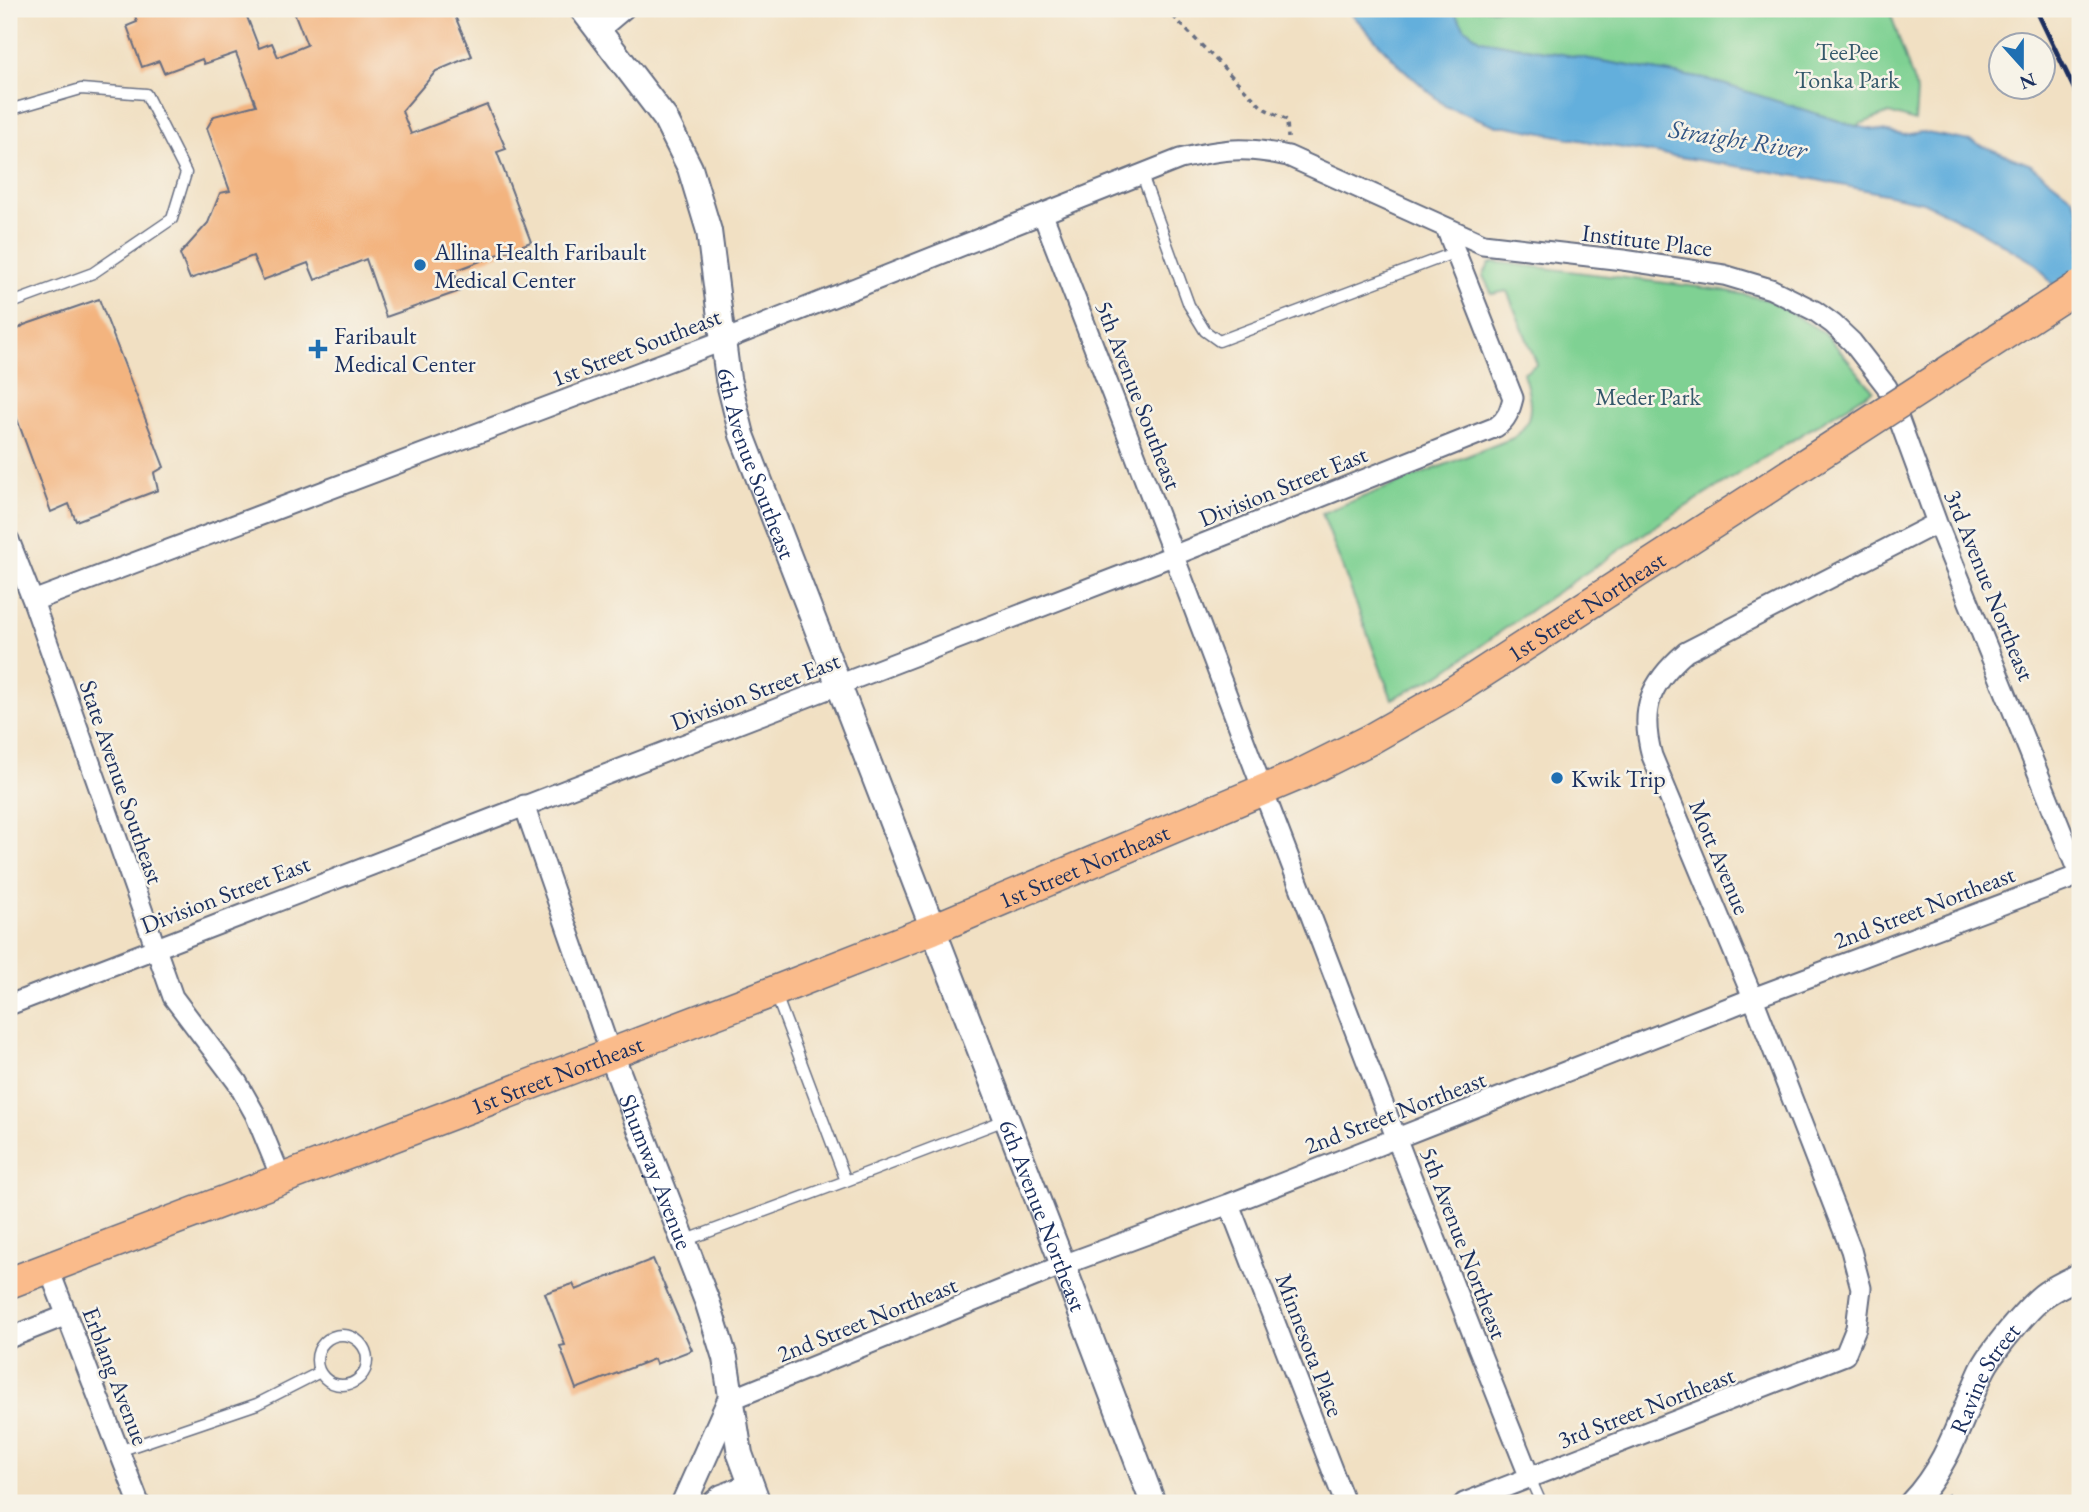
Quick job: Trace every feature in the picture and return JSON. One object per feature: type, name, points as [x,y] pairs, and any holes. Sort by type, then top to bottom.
[{"type":"main road","name":"1st Street Northeast","points":[[9,1283],[933,929],[1338,756],[1448,695],[2079,285]]},
{"type":"street","name":"6th Avenue Southeast","points":[[582,9],[665,118],[690,168],[709,231],[722,341],[741,435],[933,929]]},
{"type":"street","points":[[599,30],[624,9]]},
{"type":"street","name":"1st Street Southeast","points":[[33,601],[722,341],[1180,159],[1219,150],[1258,150],[1288,156]]},
{"type":"street","name":"Institute Place","points":[[1288,156],[1483,244],[1623,260],[1748,281],[1796,301],[1833,324]]},
{"type":"street","name":"5th Avenue Southeast","points":[[1043,215],[1263,790]]},
{"type":"street","points":[[1446,228],[1456,252]]},
{"type":"street","name":"Division Street East","points":[[9,1005],[1175,555],[1496,428],[1503,423],[1510,411],[1513,398],[1456,252]]},
{"type":"street","name":"3rd Avenue Northeast","points":[[1833,324],[1852,342],[1887,387],[1937,523],[2080,876]]},
{"type":"street","name":"Mott Avenue","points":[[1845,1355],[1856,1328],[1861,1288],[1851,1250],[1753,998],[1652,756],[1646,735],[1646,714],[1651,692],[1666,669],[1686,652],[1937,523]]},
{"type":"street","name":"State Avenue Southeast","points":[[9,540],[173,997],[237,1082],[255,1114],[282,1180]]},
{"type":"street","name":"5th Avenue Northeast","points":[[1263,790],[1530,1478]]},
{"type":"street","name":"Shumway Avenue","points":[[524,805],[611,1054],[684,1241],[726,1359],[740,1454],[755,1495]]},
{"type":"street","name":"2nd Street Northeast","points":[[730,1400],[1063,1265],[1229,1204],[1753,998],[2080,876]]},
{"type":"street","name":"6th Avenue Northeast","points":[[933,929],[1153,1503]]},
{"type":"street","name":"Minnesota Place","points":[[1229,1204],[1345,1503]]},
{"type":"street","name":"Erblang Avenue","points":[[48,1267],[139,1503]]},
{"type":"street","name":"Ravine Street","points":[[1912,1503],[1923,1492],[1947,1456],[1983,1368],[2008,1334],[2043,1296],[2080,1275]]},
{"type":"street","points":[[9,1338],[67,1315]]},
{"type":"street","name":"3rd Street Northeast","points":[[1464,1503],[1845,1355]]},
{"type":"street","points":[[684,1503],[730,1400]]},
{"type":"street","points":[[715,1503],[722,1497],[755,1495]]},
{"type":"lane","points":[[9,110],[81,89],[146,94],[187,173],[172,219],[93,273],[9,304]]},
{"type":"lane","points":[[1142,175],[1189,306],[1205,331],[1219,341],[1456,252]]},
{"type":"lane","points":[[775,991],[846,1181]]},
{"type":"lane","points":[[684,1241],[1006,1119]]},
{"type":"lane","points":[[341,1335],[349,1336],[363,1345],[367,1361],[365,1369],[355,1381],[347,1384],[332,1382],[320,1372],[317,1356],[325,1341],[341,1335]]},
{"type":"lane","points":[[119,1451],[257,1404],[320,1372]]},
{"type":"lane","points":[[1530,1478],[1541,1503]]},
{"type":"path","points":[[1166,9],[1262,108],[1287,120],[1288,156]]},
{"type":"path","points":[[1946,1492],[1951,1503]]},
{"type":"green space","name":"TeePee Tonka Park","points":[[1452,9],[1889,9],[1917,92],[1915,121],[1889,113],[1855,126],[1710,80],[1480,40],[1464,28]]},
{"type":"green space","name":"Meder Park","points":[[1494,262],[1723,290],[1769,300],[1826,334],[1873,390],[1666,519],[1443,673],[1392,699],[1322,513],[1513,438],[1526,424],[1530,400],[1523,373],[1537,364],[1507,291],[1492,294],[1483,276],[1489,264]]},
{"type":"water","name":"Straight River","points":[[1347,9],[1452,9],[1465,28],[1481,40],[1710,80],[1855,126],[1904,135],[1921,132],[1970,141],[2031,165],[2072,197],[2080,212],[2080,319],[2036,264],[1968,224],[1923,202],[1803,177],[1497,126],[1445,106],[1401,67]]},
{"type":"building","name":"Allina Health Faribault Medical Center","points":[[145,9],[244,9],[259,48],[272,43],[278,57],[307,45],[294,12],[304,9],[452,9],[472,56],[436,71],[402,111],[411,134],[487,105],[506,149],[497,152],[531,242],[454,271],[460,291],[386,317],[366,259],[315,280],[308,263],[263,280],[253,256],[190,279],[180,254],[208,223],[220,193],[230,191],[207,128],[214,116],[256,105],[236,53],[204,64],[202,59],[164,73],[159,61],[142,67],[127,26],[137,22],[134,12]]},
{"type":"building","points":[[99,299],[164,467],[154,473],[158,490],[76,521],[69,504],[51,512],[9,397],[9,336],[24,325]]},
{"type":"building","points":[[653,1259],[692,1350],[656,1364],[654,1359],[576,1389],[560,1346],[565,1345],[545,1293],[573,1284],[576,1290]]},
{"type":"railway","points":[[2036,9],[2080,101]]},
{"type":"place","name":"Allina Health Faribault Medical Center","points":[[420,265]]},
{"type":"place","name":"Faribault Medical Center","points":[[318,349]]},
{"type":"place","name":"Kwik Trip","points":[[1557,778]]}]
